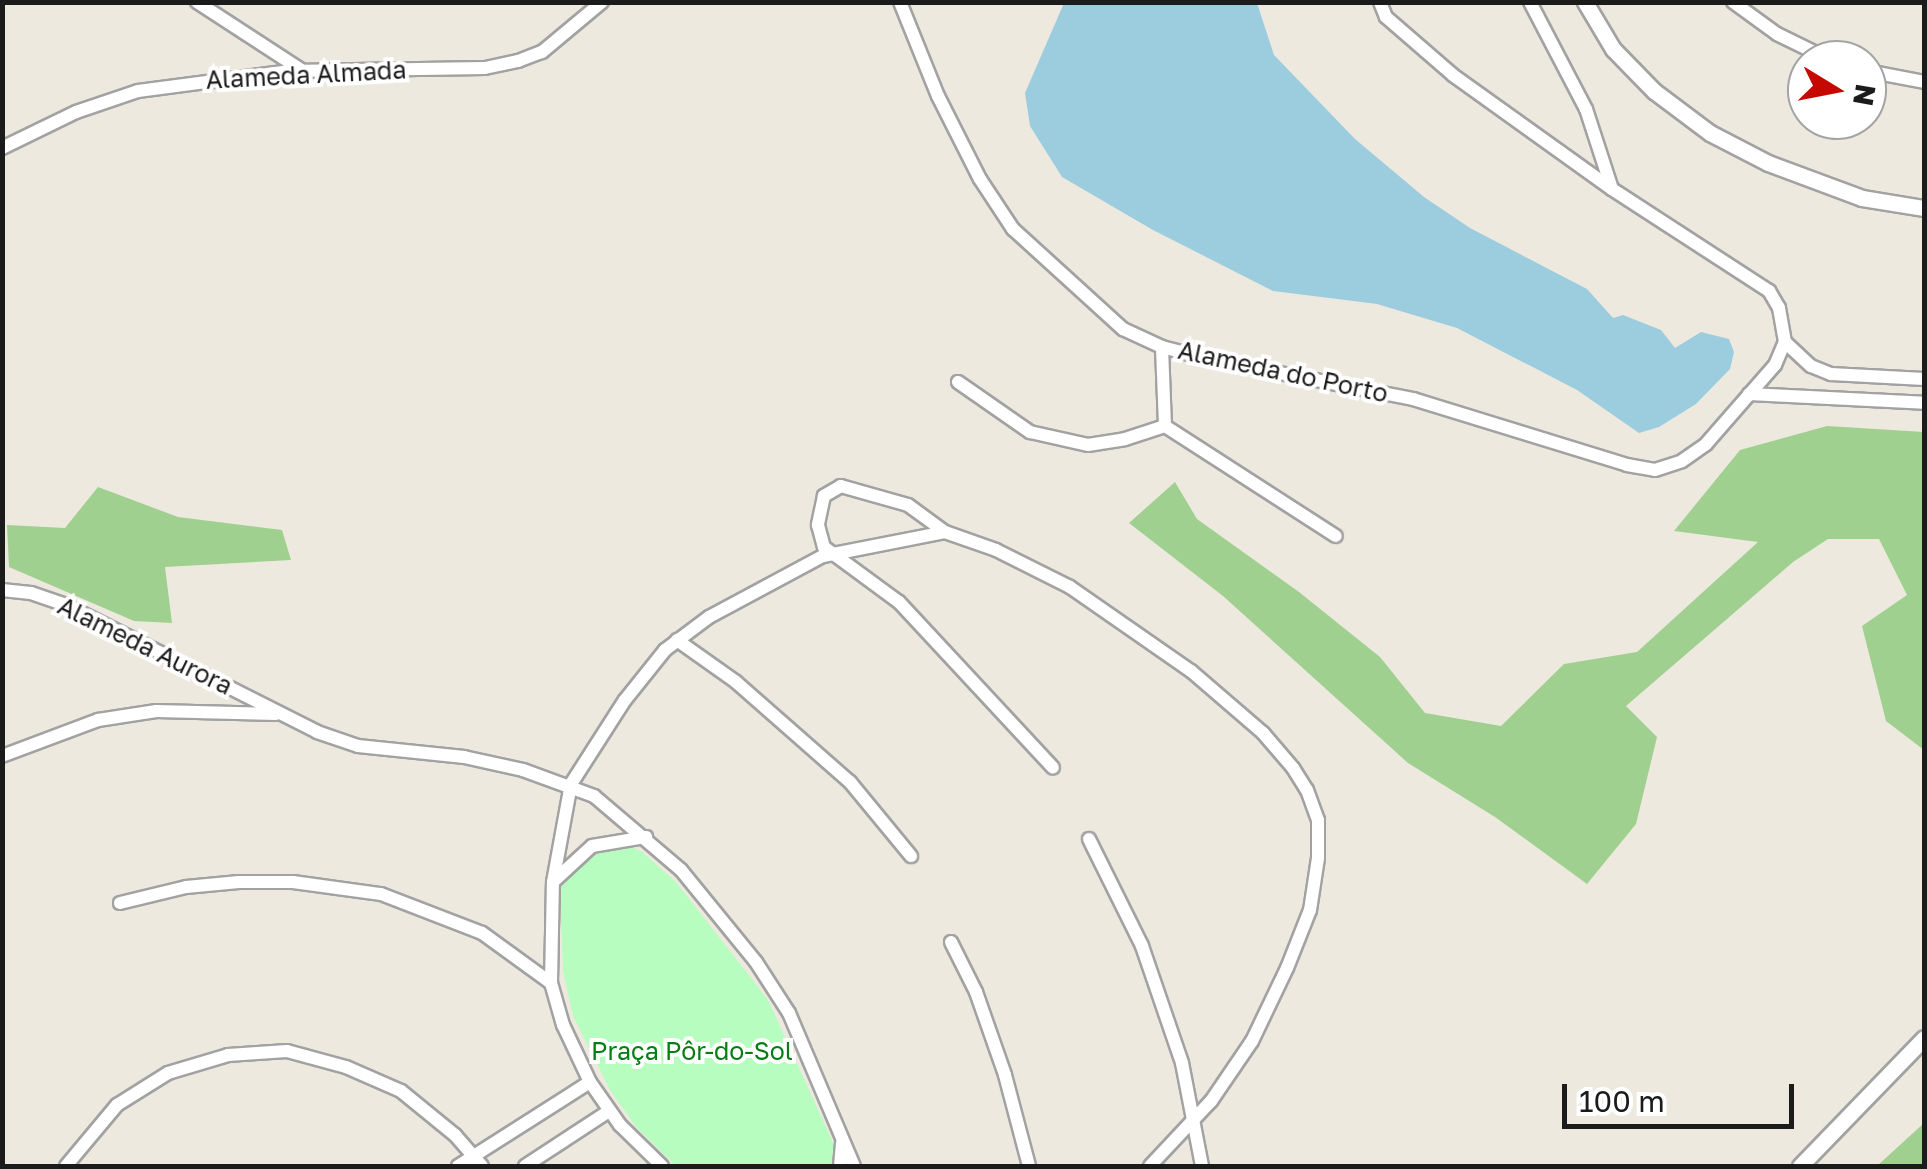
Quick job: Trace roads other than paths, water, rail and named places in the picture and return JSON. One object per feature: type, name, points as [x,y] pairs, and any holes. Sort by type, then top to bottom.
[{"type":"street","points":[[197,2],[302,70]]},
{"type":"street","name":"Alameda Almada","points":[[2,148],[76,112],[138,91],[220,77],[302,70],[485,68],[542,52],[602,2]]},
{"type":"street","name":"Alameda do Porto","points":[[900,2],[938,96],[980,178],[1014,228],[1122,328],[1162,346],[1413,399],[1655,470],[1682,460],[1706,444],[1775,365],[1785,342]]},
{"type":"street","points":[[1380,2],[1386,17],[1454,75],[1612,189],[1769,292],[1779,308],[1785,342],[1811,366],[1830,374],[1924,379]]},
{"type":"street","points":[[1530,2],[1586,110],[1612,189]]},
{"type":"street","points":[[1585,2],[1613,49],[1654,91],[1710,133],[1768,163],[1862,198],[1924,208]]},
{"type":"street","points":[[1732,2],[1789,40]]},
{"type":"street","points":[[1887,74],[1924,82]]},
{"type":"street","points":[[1162,346],[1165,426]]},
{"type":"street","points":[[958,382],[1030,432],[1063,442],[1107,442],[1165,426],[1336,536]]},
{"type":"street","points":[[1749,394],[1924,403]]},
{"type":"street","points":[[1053,768],[899,602],[824,548],[818,525],[824,496],[838,486],[908,505],[945,532],[996,550],[1070,587],[1191,670],[1263,733],[1308,790],[1318,820],[1318,858],[1310,910],[1252,1041],[1194,1124],[1150,1166]]},
{"type":"street","points":[[662,1166],[609,1111],[590,1082],[563,1025],[551,983],[553,882],[571,784],[624,700],[678,640],[763,585],[832,556],[945,532]]},
{"type":"street","name":"Alameda Aurora","points":[[2,590],[31,593],[66,606],[284,715],[358,746],[464,757],[571,784]]},
{"type":"street","points":[[678,640],[736,682],[850,782],[912,856]]},
{"type":"street","points":[[2,756],[98,720],[156,711],[284,715]]},
{"type":"street","points":[[571,784],[646,836],[681,870],[756,962],[789,1013],[854,1166]]},
{"type":"street","points":[[553,882],[592,846],[646,836]]},
{"type":"street","points":[[1089,839],[1142,946],[1182,1063],[1202,1166]]},
{"type":"street","points":[[120,903],[186,887],[239,882],[294,882],[364,890],[422,906],[482,933],[551,983]]},
{"type":"street","points":[[951,942],[976,992],[1005,1075],[1028,1166]]},
{"type":"street","points":[[1800,1166],[1924,1038]]},
{"type":"street","points":[[66,1166],[118,1105],[168,1073],[228,1055],[287,1052],[346,1068],[401,1091],[479,1161]]},
{"type":"street","points":[[458,1166],[479,1161],[590,1082]]},
{"type":"street","points":[[525,1166],[609,1111]]},
{"type":"street","points":[[840,1166],[843,1135]]},
{"type":"water","points":[[1064,3],[1257,3],[1274,55],[1355,139],[1424,197],[1470,228],[1587,289],[1613,318],[1623,315],[1661,330],[1675,348],[1701,332],[1729,339],[1734,352],[1730,369],[1696,404],[1659,427],[1639,433],[1577,390],[1457,328],[1377,304],[1273,291],[1153,230],[1062,177],[1030,126],[1025,93]]},
{"type":"park label","name":"Praça Pôr-do-Sol","points":[[692,1051]]}]
